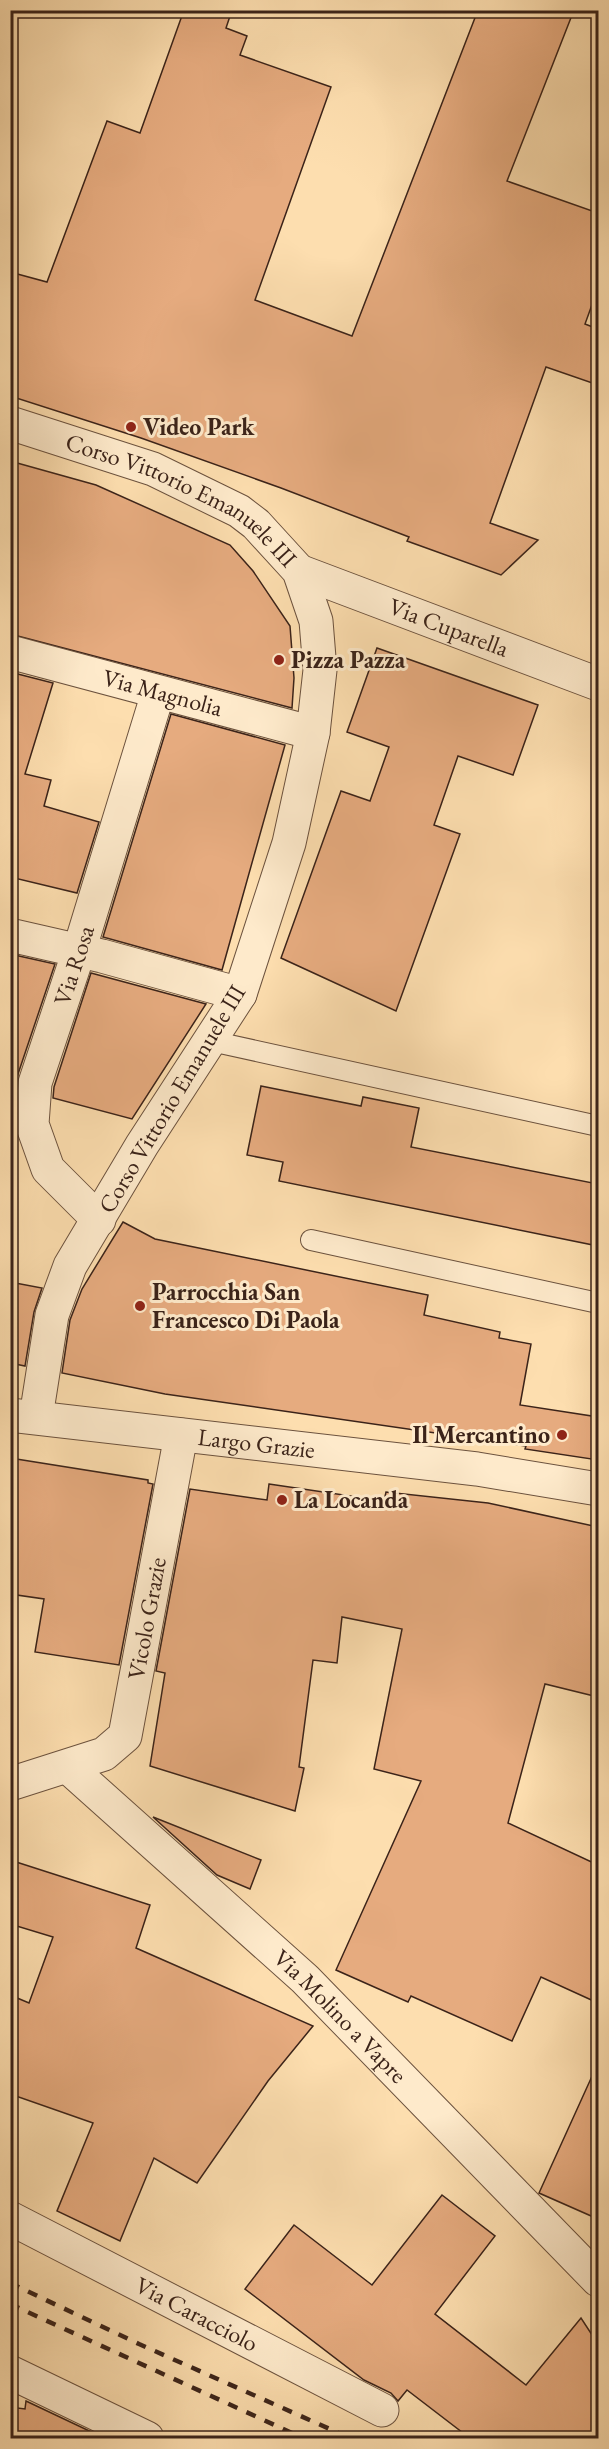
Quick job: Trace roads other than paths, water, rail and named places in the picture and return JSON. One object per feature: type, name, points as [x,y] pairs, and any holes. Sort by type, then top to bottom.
[{"type":"street","name":"Corso Vittorio Emanuele III","points":[[10,423],[153,469],[239,512],[256,524],[299,571],[316,621],[319,660],[313,733],[289,843],[240,994],[142,1144],[70,1266],[52,1315],[23,1416]]},
{"type":"street","name":"Via Cuparella","points":[[299,571],[598,684]]},
{"type":"street","name":"Via Magnolia","points":[[10,652],[313,733]]},
{"type":"street","name":"Via Rosa","points":[[99,1220],[48,1169],[32,1125],[35,1083],[79,951],[158,693]]},
{"type":"street","points":[[10,935],[240,994]]},
{"type":"street","name":"Largo Grazie","points":[[23,1416],[477,1469],[598,1489]]},
{"type":"street","name":"Vicolo Grazie","points":[[10,1784],[104,1754],[126,1736],[181,1434]]},
{"type":"street","name":"Via Molino a Vapre","points":[[68,1767],[305,1979],[598,2280]]},
{"type":"street","name":"Via Caracciolo","points":[[10,2218],[382,2410]]},
{"type":"street","points":[[10,2372],[147,2439]]},
{"type":"lane","points":[[211,1041],[598,1126]]},
{"type":"lane","points":[[311,1240],[598,1303]]},
{"type":"railway","points":[[10,2283],[139,2344],[350,2438]]},
{"type":"railway","points":[[10,2304],[303,2438]]},
{"type":"place","name":"Video Park","points":[[131,427]]},
{"type":"place","name":"Pizza Pazza","points":[[279,660]]},
{"type":"place","name":"Parrocchia San Francesco Di Paola","points":[[140,1306]]},
{"type":"place","name":"Il Mercantino","points":[[562,1435]]},
{"type":"place","name":"La Locanda","points":[[282,1500]]}]
